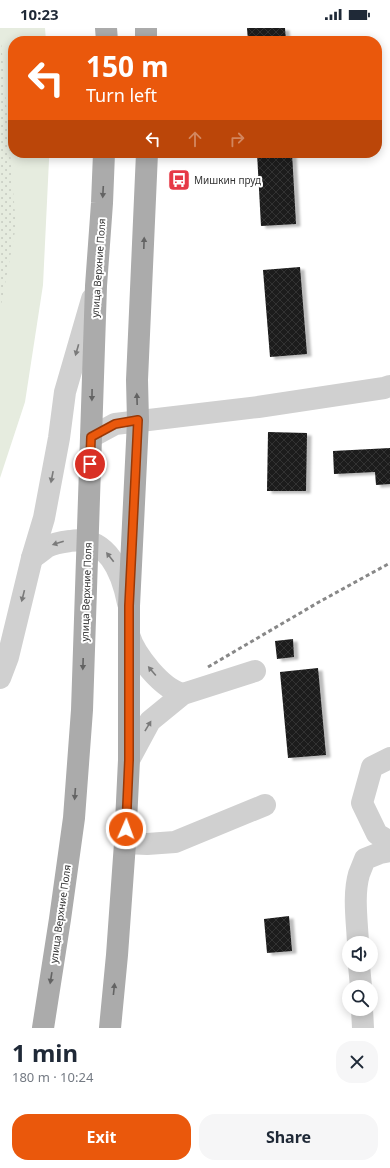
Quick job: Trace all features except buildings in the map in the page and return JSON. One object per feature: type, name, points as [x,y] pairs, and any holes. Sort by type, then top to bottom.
[{"type":"main road","name":"улица Верхние Поля","points":[[43,1028],[74,818],[82,710],[96,286],[104,158]]},
{"type":"main road","points":[[110,1028],[117,956],[129,760],[129,606],[138,420],[137,380],[147,158]]},
{"type":"street","points":[[0,678],[8,657],[46,504],[59,438],[65,392],[96,286]]},
{"type":"street","points":[[91,437],[115,424],[138,420],[258,407],[390,386]]},
{"type":"street","points":[[32,558],[48,547],[62,542],[76,540],[88,541],[101,547],[112,560],[124,584],[129,606]]},
{"type":"street","points":[[129,635],[132,645],[154,675],[183,694]]},
{"type":"street","points":[[129,760],[150,721],[183,694],[255,671]]},
{"type":"street","points":[[390,758],[372,767],[362,803],[377,834],[390,842]]},
{"type":"street","points":[[125,843],[147,844],[175,842],[265,805]]},
{"type":"street","points":[[358,936],[356,912],[359,874],[365,859],[390,851]]},
{"type":"shaded area","points":[[0,28],[45,28],[46,36],[8,36],[8,158],[49,158],[49,160],[43,285],[25,402],[0,478]]},
{"type":"shaded area","points":[[0,28],[8,127],[8,158],[11,158],[16,226],[0,311]]},
{"type":"railway","points":[[208,667],[319,602],[390,563]]},
{"type":"place","name":"Мишкин пруд","points":[[179,180]]},
{"type":"route","points":[[90,464],[91,437],[115,424],[138,420],[129,606],[129,760],[126,829]]}]
